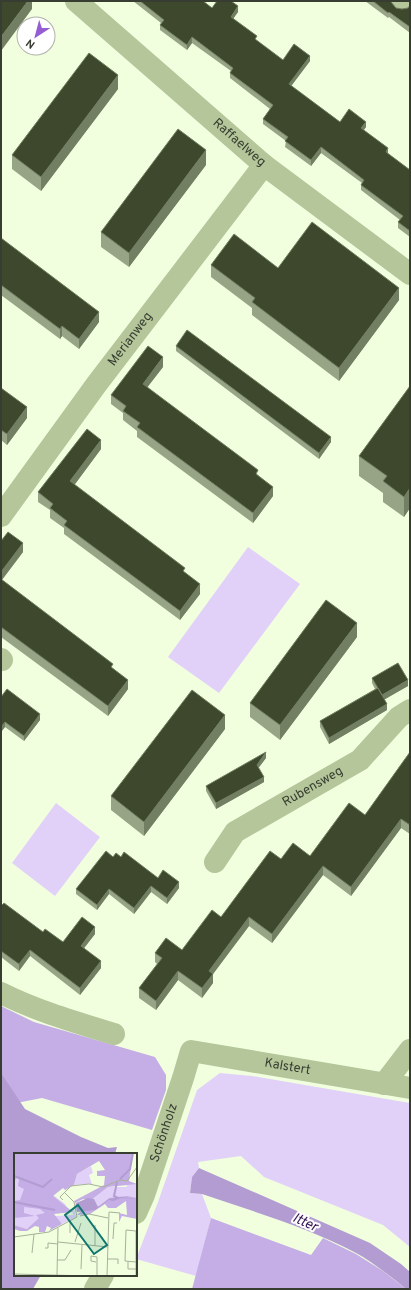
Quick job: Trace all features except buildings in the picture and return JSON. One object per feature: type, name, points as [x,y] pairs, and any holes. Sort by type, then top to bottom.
[{"type":"street","name":"Raffaelweg","points":[[76,1],[264,165],[410,274]]},
{"type":"street","name":"Merianweg","points":[[1,516],[96,385],[264,165]]},
{"type":"street","name":"Rubensweg","points":[[215,862],[234,832],[360,760],[399,717],[410,710]]},
{"type":"street","points":[[1,993],[56,1016],[114,1034]]},
{"type":"street","points":[[384,1084],[410,1050]]},
{"type":"street","name":"Kalstert","points":[[190,1051],[410,1088]]},
{"type":"street","name":"Schönholz","points":[[137,1212],[144,1195],[183,1078],[190,1051]]},
{"type":"street","points":[[95,1289],[102,1276]]},
{"type":"shaded area","points":[[248,547],[300,584],[219,693],[168,657]]},
{"type":"shaded area","points":[[56,803],[100,837],[55,896],[12,863]]},
{"type":"shaded area","points":[[1,1006],[34,1022],[155,1057],[166,1075],[166,1090],[152,1130],[42,1098],[1,1106]]},
{"type":"shaded area","points":[[220,1073],[252,1076],[410,1103],[410,1247],[383,1225],[264,1177],[241,1156],[198,1162],[199,1168],[192,1177],[190,1193],[202,1194],[211,1218],[196,1276],[137,1259],[197,1090]]},
{"type":"shaded area","points":[[211,1218],[311,1255],[323,1238],[356,1254],[383,1271],[406,1289],[192,1289]]},
{"type":"water","points":[[1,1073],[25,1109],[81,1137],[108,1148],[117,1147],[115,1153],[14,1153],[14,1276],[40,1276],[33,1289],[1,1289]]},
{"type":"water","name":"Itter","points":[[199,1168],[370,1243],[410,1272],[410,1289],[406,1289],[363,1257],[319,1235],[280,1220],[202,1194],[190,1193],[192,1177]]}]
